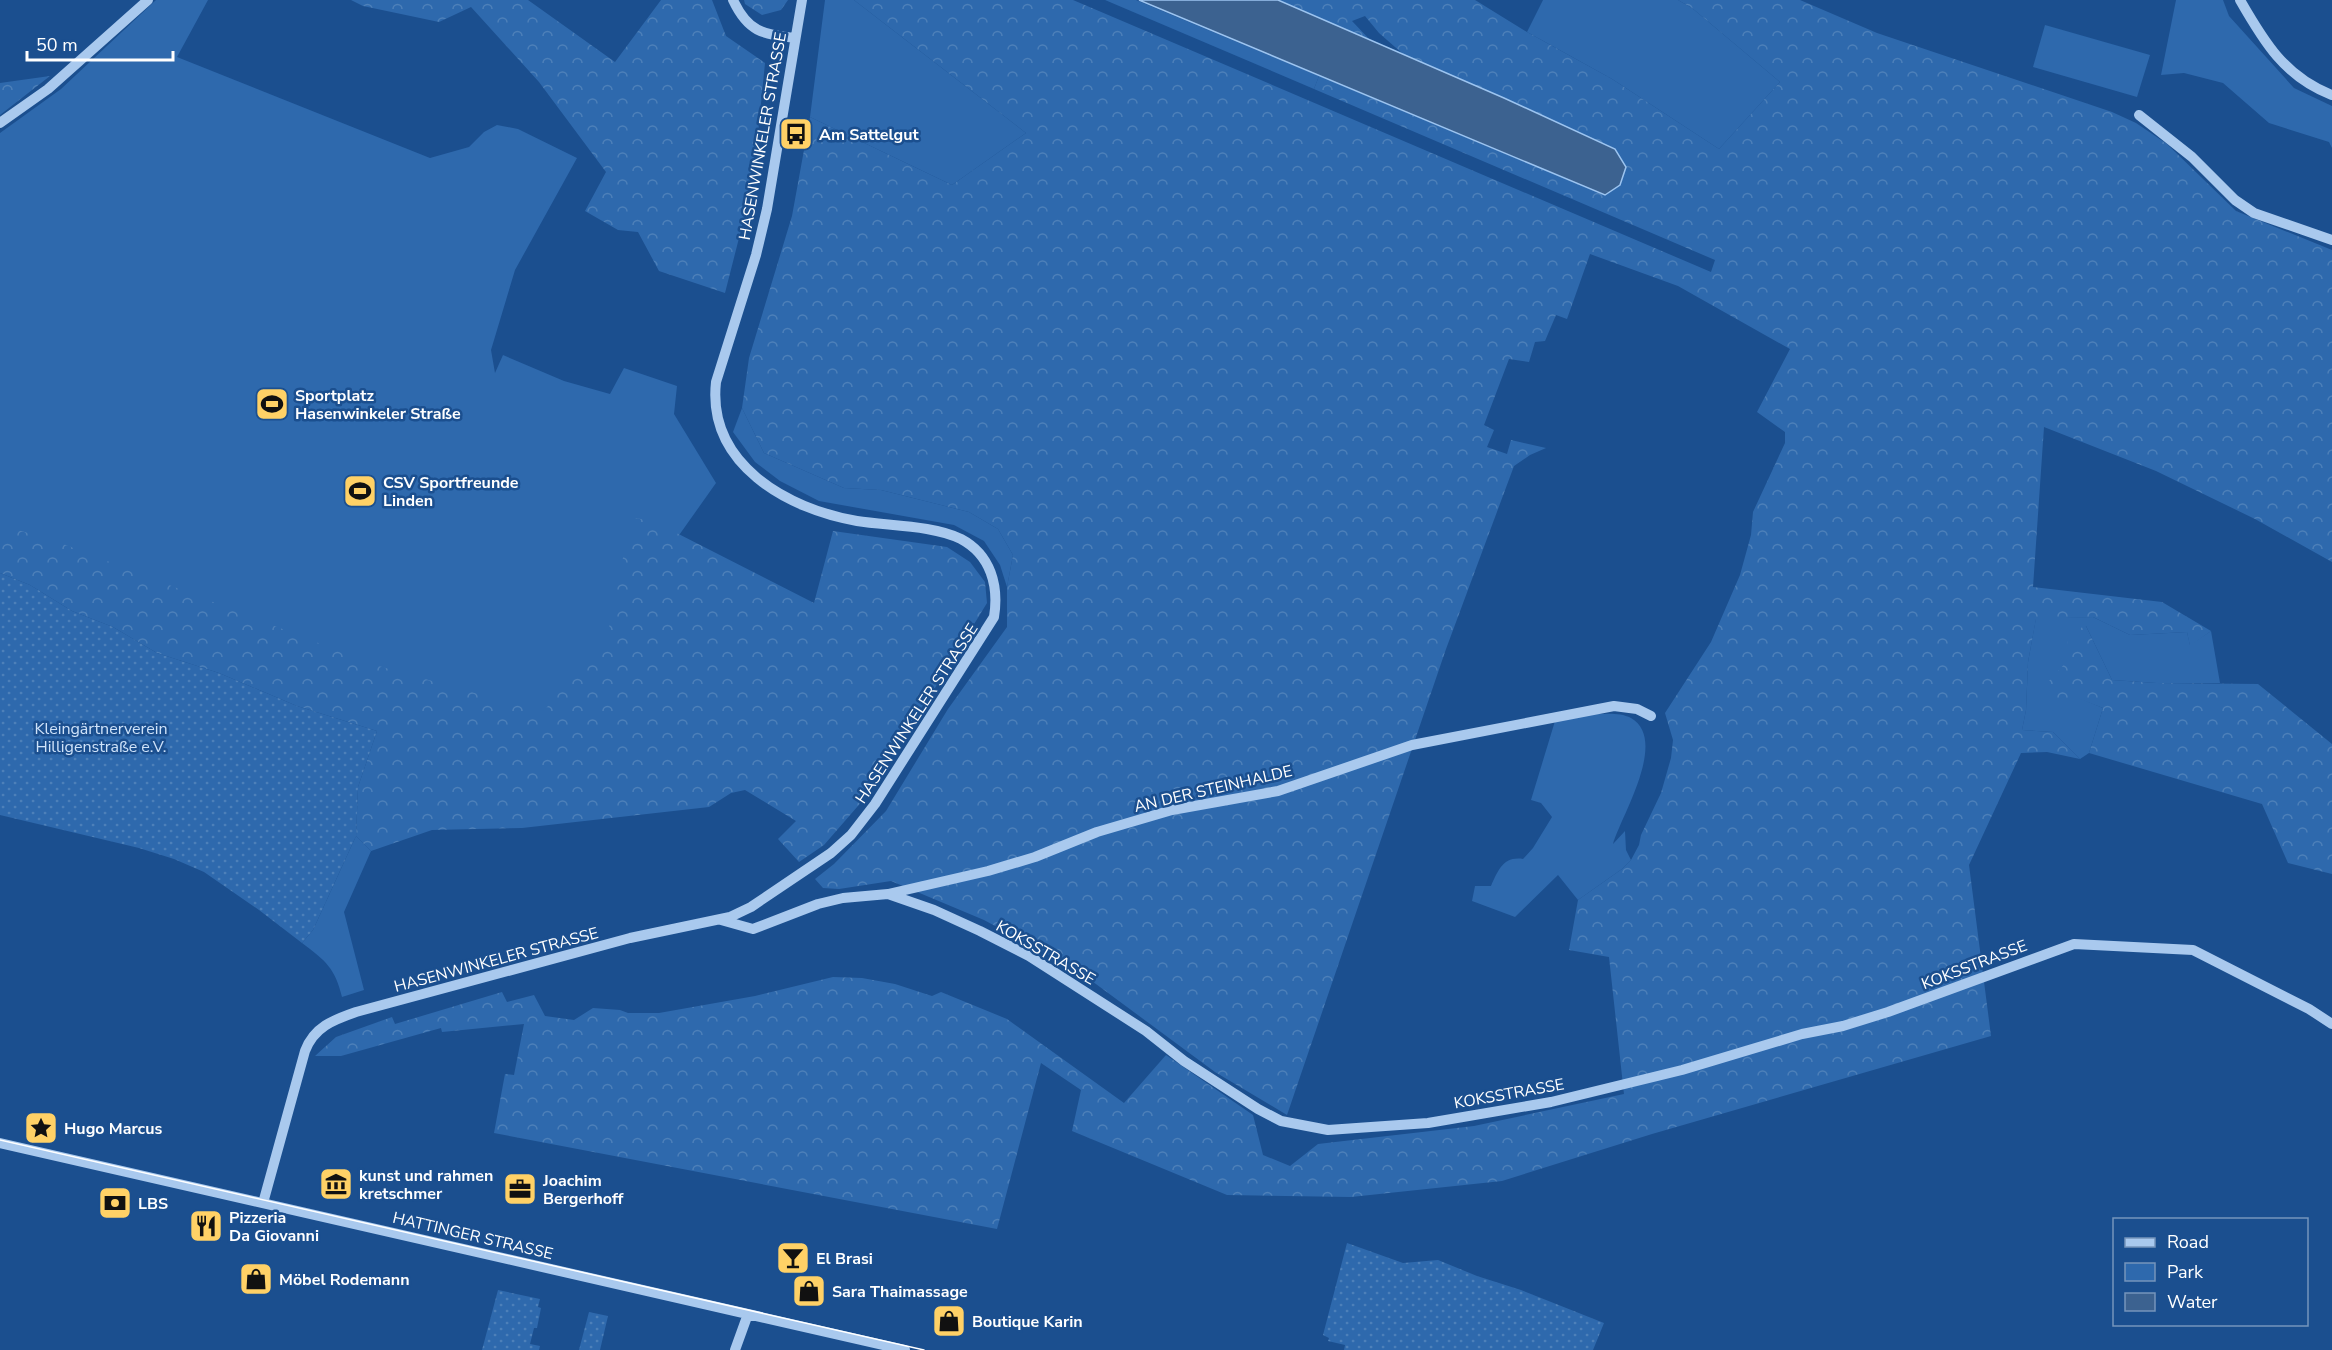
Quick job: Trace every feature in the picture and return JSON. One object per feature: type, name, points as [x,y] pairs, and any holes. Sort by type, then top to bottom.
[{"type":"street","points":[[0,123],[48,89],[148,0]]},
{"type":"street","points":[[733,0],[741,16],[753,28],[766,34],[795,38]]},
{"type":"street","name":"HASENWINKELER STRASSE","points":[[263,1203],[304,1051],[312,1036],[326,1024],[356,1012],[630,938],[721,920],[751,908],[831,853],[851,835],[875,804],[990,626],[997,602],[993,574],[968,543],[940,533],[839,517],[804,506],[779,493],[747,470],[731,450],[720,425],[715,404],[716,382],[756,255],[767,209],[802,0]]},
{"type":"street","points":[[2240,0],[2265,44],[2286,67],[2306,82],[2332,95]]},
{"type":"street","points":[[2139,115],[2192,157],[2235,200],[2254,213],[2332,240]]},
{"type":"street","name":"AN DER STEINHALDE","points":[[888,894],[988,871],[1035,857],[1097,832],[1172,810],[1278,791],[1412,745],[1614,706],[1637,709],[1651,716]]},
{"type":"street","name":"KOKSSTRASSE","points":[[721,920],[753,929],[818,904],[843,898],[888,894],[934,910],[1029,956],[1137,1025],[1184,1061],[1258,1109],[1281,1121],[1328,1130],[1439,1121],[1551,1102],[1682,1070],[1802,1034],[1843,1026],[1888,1012],[2074,944],[2193,950],[2310,1010],[2332,1024]]},
{"type":"street","name":"HATTINGER STRASSE","points":[[0,1143],[905,1350]]},
{"type":"street","points":[[735,1350],[748,1314]]},
{"type":"green space","name":"Sportplatz Hasenwinkeler Straße","points":[[156,0],[208,0],[177,57],[430,158],[469,147],[484,132],[497,125],[518,129],[577,158],[515,270],[491,350],[495,373],[503,355],[564,381],[610,394],[624,368],[677,386],[674,414],[716,483],[631,603],[518,774],[0,572],[0,133],[61,89]]},
{"type":"green space","points":[[351,0],[528,0],[615,62],[661,0],[712,0],[726,36],[765,63],[753,183],[725,293],[659,271],[638,232],[618,230],[585,211],[606,172],[539,82],[471,7],[439,22],[363,6]]},
{"type":"green space","points":[[744,0],[788,0],[781,10],[762,15],[745,4]]},
{"type":"green space","points":[[825,0],[854,0],[1026,133],[952,185],[810,117]]},
{"type":"green space","points":[[854,0],[1073,0],[1711,272],[1715,260],[1314,89],[1319,76],[1605,195],[1626,167],[1615,149],[1403,54],[1379,33],[1365,16],[1352,21],[1370,40],[1278,0],[1475,0],[1612,79],[1719,149],[1780,82],[1692,8],[1678,0],[1800,0],[1877,33],[2112,112],[2136,123],[2167,144],[2236,211],[2332,250],[2332,562],[2255,519],[2156,471],[2044,427],[2033,587],[2162,602],[2211,631],[2190,646],[2187,632],[2130,635],[2093,617],[2036,619],[2028,662],[2026,710],[2022,730],[2053,732],[2080,759],[2047,752],[2021,753],[1969,865],[1991,1036],[1652,1134],[1502,1181],[1351,1197],[1227,1195],[1072,1131],[1081,1090],[1041,1063],[997,1229],[494,1133],[505,1074],[514,1075],[524,1024],[442,1032],[441,1028],[341,1056],[315,1056],[336,1037],[392,1017],[395,1024],[502,992],[507,1002],[534,995],[545,1016],[574,1020],[593,1008],[620,1010],[628,1013],[659,1013],[755,996],[833,977],[862,978],[895,984],[932,996],[941,992],[1007,1019],[1124,1103],[1166,1055],[1253,1115],[1263,1155],[1290,1166],[1318,1144],[1474,1126],[1624,1094],[1609,957],[1569,950],[1578,900],[1631,860],[1661,793],[1671,758],[1673,740],[1665,713],[1711,642],[1740,575],[1751,535],[1753,512],[1785,443],[1785,432],[1757,412],[1790,349],[1678,286],[1590,254],[1567,319],[1556,315],[1545,341],[1535,342],[1529,362],[1509,359],[1484,425],[1494,430],[1487,447],[1507,454],[1511,440],[1546,448],[1514,466],[1446,649],[1287,1115],[1215,1072],[1077,970],[984,920],[891,881],[839,889],[823,888],[815,879],[834,864],[886,811],[948,709],[1007,627],[1007,587],[1013,555],[998,529],[969,512],[881,490],[844,488],[764,453],[742,408],[749,358],[792,216],[810,117],[952,185],[1026,133]]},
{"type":"green space","points":[[1105,0],[1136,0],[1319,76],[1314,89]]},
{"type":"green space","points":[[1543,0],[1678,0],[1692,8],[1780,82],[1719,149],[1612,79],[1527,32]]},
{"type":"green space","points":[[2176,0],[2223,0],[2229,16],[2294,88],[2332,106],[2332,148],[2329,142],[2269,123],[2223,83],[2184,73],[2161,75]]},
{"type":"green space","points":[[2045,25],[2150,55],[2137,97],[2033,67]]},
{"type":"green space","points":[[50,76],[0,115],[0,83]]},
{"type":"green space","points":[[742,408],[764,453],[844,488],[881,490],[969,512],[998,529],[1013,555],[1007,587],[1000,565],[984,541],[954,525],[819,501],[780,481],[755,462],[733,432]]},
{"type":"green space","points":[[636,518],[655,522],[814,603],[833,531],[947,547],[970,562],[985,582],[987,603],[930,696],[866,784],[864,799],[824,845],[799,862],[778,839],[796,821],[745,790],[731,793],[709,807],[522,828],[432,830],[371,851],[356,836],[358,787],[377,731],[297,706],[219,673],[157,653],[113,627],[72,611],[30,585],[0,573],[0,525],[53,540],[375,665],[543,712],[608,633],[622,561]]},
{"type":"green space","name":"Kleingärtnerverein Hilligenstraße e.V.","points":[[0,573],[30,585],[72,611],[113,627],[157,653],[219,673],[297,706],[377,731],[358,787],[356,836],[313,930],[302,943],[204,872],[174,859],[139,848],[0,815]]},
{"type":"green space","points":[[2093,617],[2130,635],[2187,632],[2190,645],[2211,631],[2220,683],[2112,680],[2086,626],[2072,695],[2103,708],[2089,753],[2080,759],[2053,732],[2022,730],[2026,710],[2028,662],[2036,618]]},
{"type":"green space","points":[[2086,626],[2112,680],[2258,684],[2332,744],[2332,874],[2288,863],[2262,804],[2089,753],[2103,708],[2072,696],[2062,702],[2037,694],[2069,659],[2067,633]]},
{"type":"green space","points":[[1594,714],[1618,714],[1631,718],[1641,729],[1645,743],[1644,760],[1639,779],[1613,844],[1625,831],[1626,850],[1631,860],[1578,900],[1558,875],[1515,917],[1472,901],[1475,886],[1491,886],[1506,862],[1523,859],[1533,848],[1552,817],[1541,803],[1531,800],[1555,721]]},
{"type":"green space","points":[[356,836],[371,851],[344,912],[364,990],[342,997],[333,972],[302,943],[313,930]]},
{"type":"green space","points":[[1347,1243],[1403,1263],[1438,1260],[1604,1323],[1593,1350],[1344,1350],[1345,1345],[1328,1341],[1329,1338],[1323,1335]]},
{"type":"green space","points":[[498,1290],[540,1299],[538,1307],[541,1308],[537,1328],[534,1328],[530,1344],[540,1346],[539,1350],[482,1350]]},
{"type":"green space","points":[[589,1312],[608,1316],[600,1350],[579,1350]]},
{"type":"water","points":[[1139,0],[1278,0],[1615,149],[1626,167],[1620,185],[1605,195]]},
{"type":"tram line","points":[[0,1140],[924,1350]]},
{"type":"place","name":"Am Sattelgut","points":[[796,134]]},
{"type":"place","name":"Sportplatz Hasenwinkeler Straße","points":[[272,404]]},
{"type":"place","name":"CSV Sportfreunde Linden","points":[[360,491]]},
{"type":"place","name":"Hugo Marcus","points":[[41,1128]]},
{"type":"place","name":"kunst und rahmen kretschmer","points":[[336,1184]]},
{"type":"place","name":"Joachim Bergerhoff","points":[[520,1189]]},
{"type":"place","name":"LBS","points":[[115,1203]]},
{"type":"place","name":"Pizzeria Da Giovanni","points":[[206,1226]]},
{"type":"place","name":"El Brasi","points":[[793,1258]]},
{"type":"place","name":"Möbel Rodemann","points":[[256,1279]]},
{"type":"place","name":"Sara Thaimassage","points":[[809,1291]]},
{"type":"place","name":"Boutique Karin","points":[[949,1321]]}]
